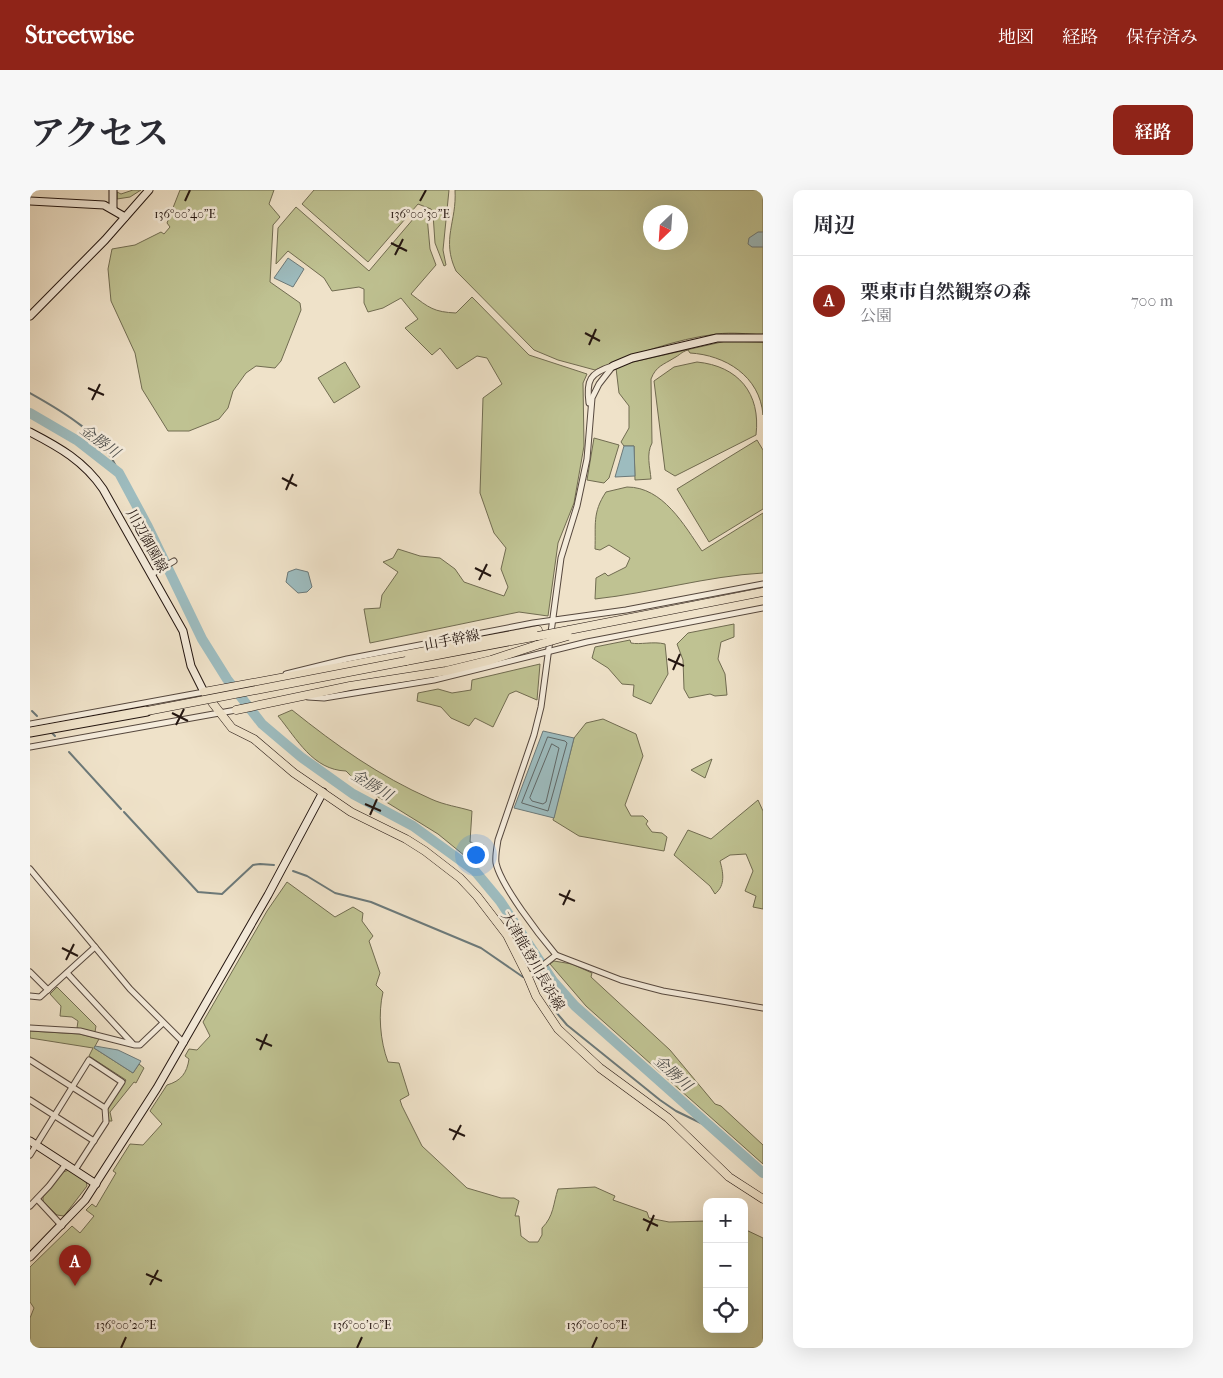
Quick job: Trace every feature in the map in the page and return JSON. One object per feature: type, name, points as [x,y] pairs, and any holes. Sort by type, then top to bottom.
[{"type":"highway","points":[[30,732],[146,711]]},
{"type":"main road","name":"山手幹線","points":[[146,711],[538,637],[763,592]]},
{"type":"main road","points":[[569,631],[636,617]]},
{"type":"main road","points":[[204,692],[271,679],[538,637]]},
{"type":"main road","points":[[236,710],[350,686],[452,670],[491,660],[538,637]]},
{"type":"main road","name":"大津能登川長浜線","points":[[204,692],[232,728],[254,739],[282,764],[361,818],[425,850],[460,878],[495,919],[530,976],[542,1008],[570,1041],[600,1068],[668,1118],[729,1176],[763,1199]]},
{"type":"street","points":[[113,190],[113,209]]},
{"type":"street","points":[[30,316],[149,190]]},
{"type":"street","points":[[30,201],[104,205],[125,217]]},
{"type":"street","points":[[763,338],[717,338],[632,358],[595,372],[592,376],[588,390],[590,406],[587,459],[561,558],[541,707],[534,736],[498,840],[496,863],[509,889],[554,957],[621,980],[655,989],[763,1008]]},
{"type":"street","points":[[590,406],[598,384],[613,366]]},
{"type":"street","name":"川辺御園線","points":[[30,432],[72,455],[95,476],[152,574],[182,631],[191,666],[204,692]]},
{"type":"street","points":[[152,574],[174,561]]},
{"type":"street","points":[[271,679],[325,663],[554,620],[619,611],[763,584]]},
{"type":"street","points":[[299,697],[324,698],[434,680],[548,652],[763,608]]},
{"type":"street","points":[[30,724],[204,692]]},
{"type":"street","points":[[30,747],[236,710]]},
{"type":"street","points":[[30,1257],[62,1226],[96,1184],[184,1044],[323,792]]},
{"type":"street","points":[[30,869],[95,947],[184,1044]]},
{"type":"street","points":[[30,996],[40,997],[95,947]]},
{"type":"street","points":[[530,976],[554,957]]},
{"type":"street","points":[[30,972],[48,990]]},
{"type":"street","points":[[67,972],[132,1042]]},
{"type":"street","points":[[30,1028],[80,1031],[140,1045],[163,1023]]},
{"type":"street","points":[[30,1060],[105,1108]]},
{"type":"street","points":[[30,1155],[33,1143],[55,1116],[90,1060],[122,1082],[105,1108],[106,1122],[75,1170]]},
{"type":"street","points":[[30,1100],[94,1141]]},
{"type":"street","points":[[33,1143],[96,1184]]},
{"type":"street","points":[[30,1206],[66,1164]]},
{"type":"street","points":[[37,1199],[62,1226]]},
{"type":"green space","points":[[133,190],[141,190],[130,197],[117,199],[117,192],[121,194]]},
{"type":"green space","points":[[180,190],[274,190],[269,204],[280,217],[273,225],[270,282],[300,303],[301,310],[281,361],[275,368],[256,366],[246,373],[233,391],[228,408],[219,419],[189,431],[168,431],[142,389],[135,353],[111,301],[108,269],[112,249],[135,245],[161,232],[164,234],[170,227],[167,223]]},
{"type":"green space","points":[[314,190],[449,190],[443,250],[446,265],[444,266],[435,243],[431,209],[418,204],[368,262],[302,204]]},
{"type":"green space","points":[[455,190],[763,190],[763,335],[723,333],[701,336],[639,353],[595,370],[558,360],[534,350],[456,271],[452,260],[450,240]]},
{"type":"green space","points":[[296,207],[369,271],[420,211],[424,212],[427,216],[430,249],[436,265],[411,294],[432,308],[442,312],[456,313],[472,297],[529,355],[587,374],[583,383],[584,446],[574,503],[558,543],[548,616],[519,612],[370,643],[364,609],[380,608],[382,595],[398,572],[383,562],[393,558],[398,549],[420,556],[440,558],[455,569],[464,582],[504,596],[508,587],[501,569],[506,548],[494,533],[480,493],[483,398],[502,384],[487,358],[477,356],[457,369],[440,348],[432,355],[405,328],[418,319],[401,298],[383,308],[368,312],[364,303],[364,289],[359,287],[332,291],[324,278],[288,251],[276,264],[278,228]]},
{"type":"green space","points":[[726,341],[763,342],[763,415],[755,389],[738,370],[716,358],[690,353],[688,350],[684,352],[660,366],[651,379],[652,443],[649,456],[651,479],[635,480],[634,446],[624,446],[621,442],[629,428],[629,406],[619,393],[616,368],[624,364]]},
{"type":"green space","points":[[345,362],[360,387],[334,403],[318,378]]},
{"type":"green space","points":[[697,362],[724,369],[744,384],[755,406],[757,420],[756,435],[675,476],[665,470],[654,381],[674,367]]},
{"type":"green space","points":[[594,438],[619,445],[609,478],[604,483],[587,480]]},
{"type":"green space","points":[[757,440],[763,450],[763,509],[709,542],[677,489]]},
{"type":"green space","points":[[627,487],[651,493],[662,500],[680,519],[702,551],[763,513],[763,573],[721,577],[595,599],[596,578],[605,573],[608,576],[626,567],[630,558],[609,545],[600,550],[595,549],[596,519],[602,499],[606,492]]},
{"type":"green space","points":[[734,624],[734,637],[721,642],[718,659],[725,674],[727,695],[715,696],[710,694],[689,698],[684,689],[683,660],[677,644],[688,633]]},
{"type":"green space","points":[[630,640],[631,643],[665,644],[668,674],[651,704],[633,696],[634,685],[622,684],[608,668],[592,658],[595,647]]},
{"type":"green space","points":[[540,664],[537,700],[516,691],[509,694],[493,727],[475,718],[469,726],[451,718],[441,707],[417,701],[418,693],[438,689],[452,693],[471,690],[472,680]]},
{"type":"green space","points":[[292,710],[325,736],[376,770],[436,801],[472,811],[470,842],[484,845],[476,865],[438,834],[354,782],[354,779],[346,771],[334,769],[315,759],[299,743],[278,716]]},
{"type":"green space","points":[[603,719],[636,734],[643,756],[625,805],[631,816],[643,816],[648,821],[646,824],[652,832],[662,833],[667,837],[664,851],[579,836],[553,820],[574,738],[586,723]]},
{"type":"green space","points":[[712,759],[705,778],[691,770]]},
{"type":"green space","points":[[758,800],[763,811],[763,909],[753,907],[756,896],[745,891],[753,871],[746,854],[730,855],[720,861],[723,874],[722,883],[715,894],[710,886],[674,855],[688,830],[711,839]]},
{"type":"green space","points":[[287,882],[335,917],[353,907],[363,913],[362,921],[373,936],[369,941],[380,973],[376,985],[383,992],[380,1018],[385,1054],[388,1062],[399,1063],[409,1095],[400,1100],[422,1146],[467,1188],[501,1198],[514,1198],[519,1201],[515,1216],[519,1216],[521,1236],[529,1242],[538,1242],[542,1235],[542,1228],[551,1214],[558,1189],[595,1187],[615,1196],[613,1200],[647,1212],[649,1218],[669,1222],[703,1221],[703,1333],[748,1333],[748,1231],[763,1238],[763,1348],[30,1348],[30,1318],[34,1308],[30,1302],[30,1267],[72,1226],[80,1233],[94,1216],[86,1210],[92,1204],[96,1207],[116,1173],[113,1171],[130,1144],[143,1145],[162,1124],[150,1111],[167,1085],[180,1079],[185,1072],[189,1059],[185,1056],[189,1049],[197,1050],[210,1036],[203,1022],[267,911]]},
{"type":"green space","points":[[554,961],[572,964],[592,973],[591,977],[670,1050],[715,1104],[721,1106],[763,1145],[763,1164],[586,1006],[550,964]]},
{"type":"green space","points":[[57,987],[96,1026],[95,1032],[77,1028],[78,1021],[72,1017],[60,1016],[61,1006],[50,994]]},
{"type":"green space","points":[[30,1031],[80,1034],[99,1039],[94,1048],[133,1073],[139,1064],[144,1068],[136,1083],[134,1082],[110,1112],[112,1121],[109,1121],[107,1110],[126,1080],[89,1056],[93,1048],[30,1038]]},
{"type":"green space","points":[[69,1170],[86,1181],[87,1186],[64,1216],[57,1215],[43,1201],[43,1197],[63,1172]]},
{"type":"water","points":[[758,232],[763,232],[763,247],[752,247],[748,244],[749,238]]},
{"type":"water","points":[[288,258],[304,269],[293,287],[274,278]]},
{"type":"water","points":[[624,446],[634,446],[635,476],[615,477]]},
{"type":"water","points":[[296,569],[308,572],[312,587],[307,592],[298,593],[286,582],[288,572]]},
{"type":"water","points":[[543,731],[574,738],[554,818],[514,808]]},
{"type":"water","points":[[95,1046],[118,1050],[141,1061],[133,1073],[94,1048]]},
{"type":"waterway","points":[[30,393],[82,426],[104,447],[119,473]]},
{"type":"waterway","name":"金勝川","points":[[30,413],[78,441],[119,473],[147,525],[202,639],[227,679],[262,724],[301,757],[353,794],[413,826],[475,871],[500,901],[553,981],[575,1006],[763,1173]]},
{"type":"waterway","points":[[32,711],[37,716]]},
{"type":"waterway","points":[[51,732],[55,736]]},
{"type":"waterway","points":[[69,752],[121,809]]},
{"type":"waterway","points":[[124,812],[198,892],[222,894],[253,865],[274,865]]},
{"type":"waterway","points":[[293,871],[307,876],[335,893],[371,902],[481,948],[523,977]]},
{"type":"waterway","points":[[550,1005],[567,1025],[660,1100],[676,1111],[711,1128]]},
{"type":"place","name":"栗東市自然観察の森","points":[[75,1286]]}]
